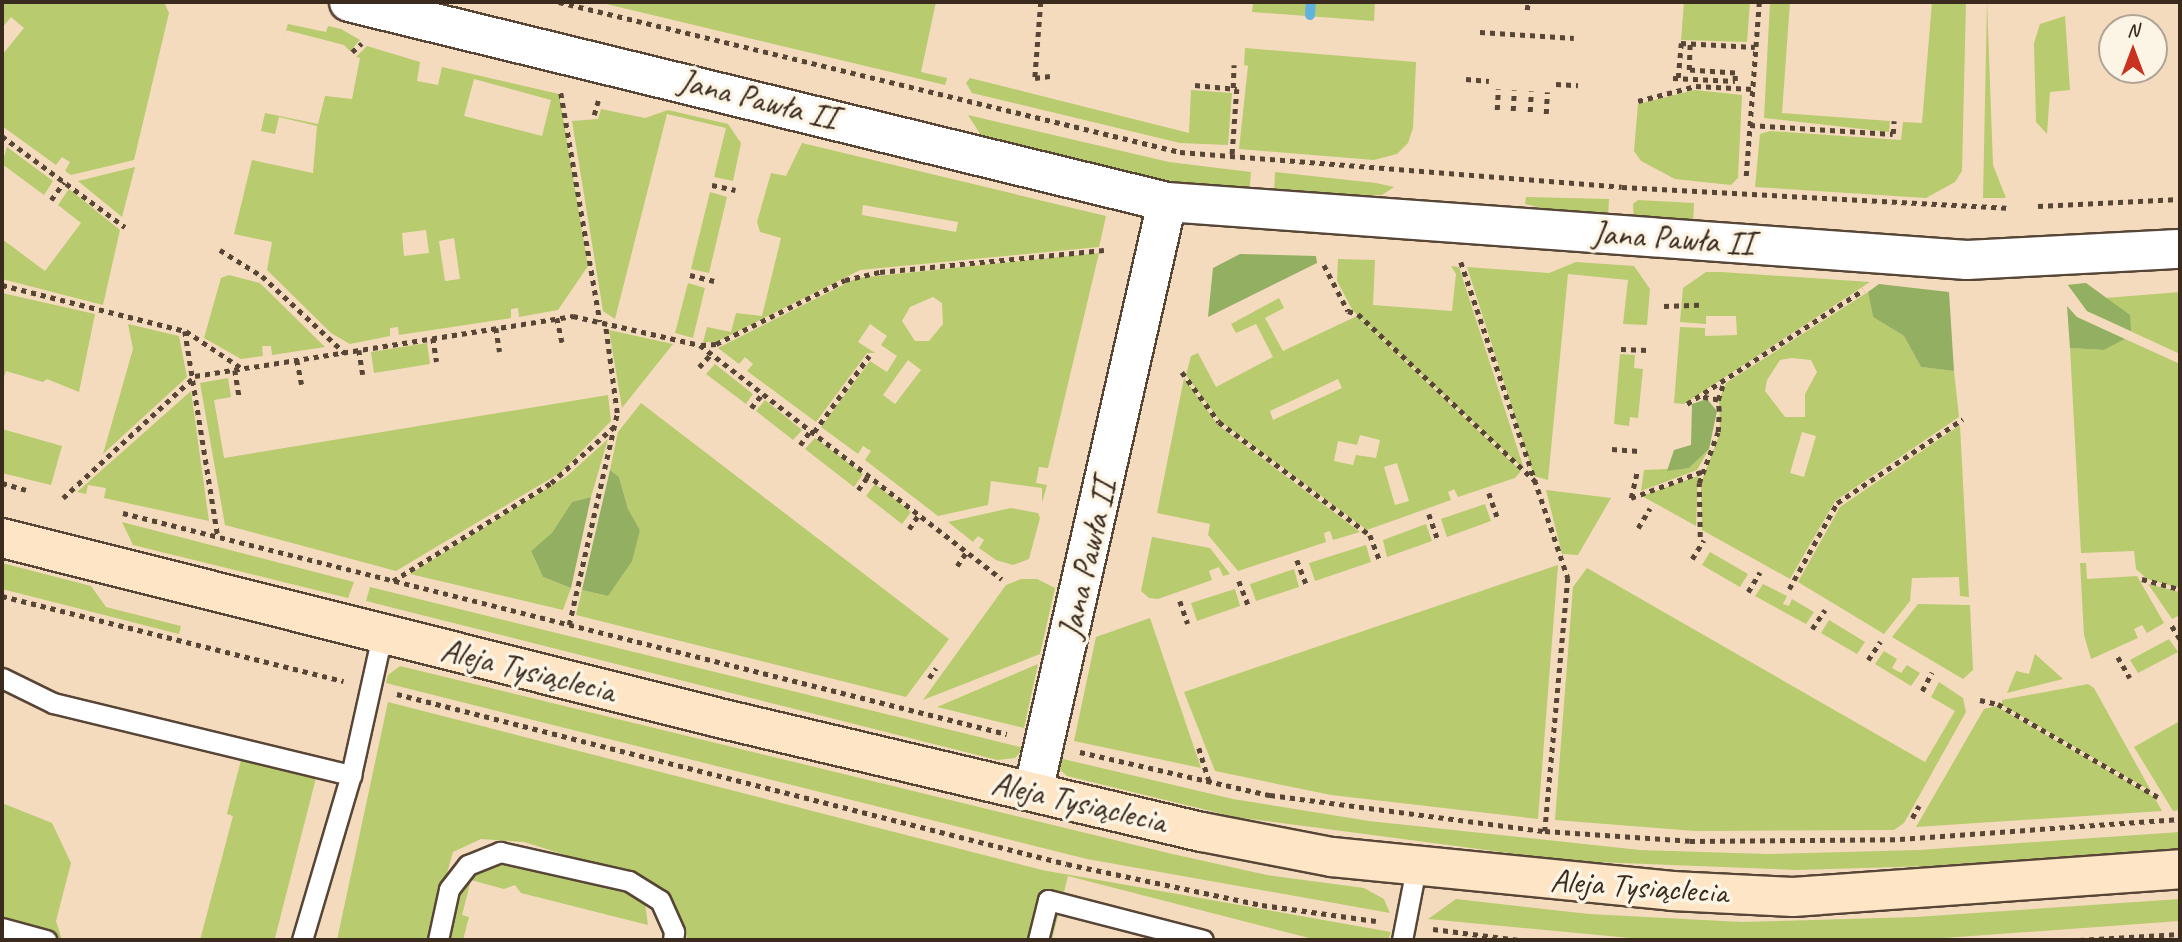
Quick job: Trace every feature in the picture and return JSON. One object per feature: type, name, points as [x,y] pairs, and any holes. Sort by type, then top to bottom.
[{"type":"street","name":"Jana Pawła II","points":[[349,2],[1167,202],[1967,260],[2180,249]]},
{"type":"street","name":"Jana Pawła II","points":[[1034,792],[1167,202]]},
{"type":"street","name":"Aleja Tysiąclecia","points":[[2,538],[382,635],[1215,835],[1416,868],[1672,891],[1793,897],[2180,869]]},
{"type":"lane","points":[[302,940],[351,775],[382,635]]},
{"type":"lane","points":[[2,678],[53,703],[351,775]]},
{"type":"lane","points":[[438,940],[449,889],[468,865],[500,852],[629,881],[660,900],[674,932],[673,940]]},
{"type":"lane","points":[[1403,933],[1416,868]]},
{"type":"lane","points":[[1038,940],[1048,900],[1203,940]]},
{"type":"lane","points":[[2,928],[46,940]]},
{"type":"path","points":[[559,2],[1128,141],[1232,158],[2006,208]]},
{"type":"path","points":[[1041,2],[1035,78],[1046,76]]},
{"type":"path","points":[[1527,10],[1528,2]]},
{"type":"path","points":[[1746,176],[1759,2]]},
{"type":"path","points":[[1480,32],[1574,38]]},
{"type":"path","points":[[1690,44],[1689,70],[1735,73],[1735,81],[1676,78],[1681,43],[1755,47]]},
{"type":"path","points":[[1233,88],[1234,65]]},
{"type":"path","points":[[1466,79],[1489,80]]},
{"type":"path","points":[[1556,84],[1578,85]]},
{"type":"path","points":[[1195,85],[1237,89],[1232,158]]},
{"type":"path","points":[[1638,101],[1696,86],[1753,89]]},
{"type":"path","points":[[1497,110],[1498,89]]},
{"type":"path","points":[[1513,111],[1514,90]]},
{"type":"path","points":[[1530,112],[1531,91]]},
{"type":"path","points":[[561,92],[616,400],[615,426],[569,625]]},
{"type":"path","points":[[1546,114],[1547,92]]},
{"type":"path","points":[[594,115],[598,101]]},
{"type":"path","points":[[1751,125],[1893,134],[1894,121]]},
{"type":"path","points":[[3,139],[125,227]]},
{"type":"path","points":[[51,200],[64,182]]},
{"type":"path","points":[[712,185],[735,190]]},
{"type":"path","points":[[2038,206],[2180,199]]},
{"type":"path","points":[[220,250],[262,276],[345,353]]},
{"type":"path","points":[[63,498],[195,376],[573,316],[700,345],[716,344],[857,277],[1104,250]]},
{"type":"path","points":[[1461,261],[1568,578],[1545,831]]},
{"type":"path","points":[[1324,265],[1348,311],[1358,314],[1537,483]]},
{"type":"path","points":[[690,275],[714,281]]},
{"type":"path","points":[[2,285],[186,331],[243,369]]},
{"type":"path","points":[[1687,404],[1870,286]]},
{"type":"path","points":[[1664,306],[1699,305]]},
{"type":"path","points":[[557,318],[562,342]]},
{"type":"path","points":[[496,328],[500,352]]},
{"type":"path","points":[[186,331],[218,537]]},
{"type":"path","points":[[433,338],[437,362]]},
{"type":"path","points":[[700,345],[1002,579]]},
{"type":"path","points":[[1621,349],[1648,350]]},
{"type":"path","points":[[359,350],[363,375]]},
{"type":"path","points":[[699,368],[712,354]]},
{"type":"path","points":[[800,445],[869,356]]},
{"type":"path","points":[[297,360],[302,385]]},
{"type":"path","points":[[235,370],[240,396]]},
{"type":"path","points":[[1182,372],[1219,422],[1370,535],[1379,559]]},
{"type":"path","points":[[1692,559],[1702,538],[1701,472],[1718,432],[1717,400],[1724,380]]},
{"type":"path","points":[[751,408],[763,393]]},
{"type":"path","points":[[1697,397],[1717,400]]},
{"type":"path","points":[[1789,589],[1837,503],[1963,419]]},
{"type":"path","points":[[392,582],[551,483],[615,426]]},
{"type":"path","points":[[1612,449],[1639,451]]},
{"type":"path","points":[[1637,472],[1631,498],[1701,472]]},
{"type":"path","points":[[858,490],[869,475]]},
{"type":"path","points":[[2,483],[26,490]]},
{"type":"path","points":[[1489,493],[1498,519]]},
{"type":"path","points":[[1638,528],[1650,509]]},
{"type":"path","points":[[123,513],[1010,735]]},
{"type":"path","points":[[909,529],[919,514]]},
{"type":"path","points":[[1429,514],[1438,540]]},
{"type":"path","points":[[957,566],[967,551]]},
{"type":"path","points":[[1297,560],[1306,584]]},
{"type":"path","points":[[1748,592],[1760,572]]},
{"type":"path","points":[[2141,579],[2180,589]]},
{"type":"path","points":[[1239,580],[1248,604]]},
{"type":"path","points":[[2,596],[1067,864],[1403,933],[1519,940]]},
{"type":"path","points":[[1180,601],[1188,624]]},
{"type":"path","points":[[1812,629],[1825,610]]},
{"type":"path","points":[[2172,626],[2180,639]]},
{"type":"path","points":[[1868,660],[1880,642]]},
{"type":"path","points":[[2118,657],[2130,678]]},
{"type":"path","points":[[929,678],[936,668]]},
{"type":"path","points":[[1922,691],[1932,672]]},
{"type":"path","points":[[1980,700],[1998,704],[2158,797]]},
{"type":"path","points":[[1199,748],[1210,783]]},
{"type":"path","points":[[1069,749],[1210,783],[1308,801],[1545,831],[1690,841],[1799,842],[2180,819]]},
{"type":"path","points":[[1912,818],[1919,806]]},
{"type":"path","points":[[2079,940],[2180,934]]},
{"type":"green space","points":[[2,2],[164,2],[169,13],[134,160],[71,175],[65,171],[70,162],[62,157],[56,165],[2,126],[2,55],[24,28],[11,17],[2,28]]},
{"type":"green space","points":[[598,2],[936,2],[921,72],[947,78],[945,85]]},
{"type":"green space","points":[[1253,2],[1375,2],[1374,21],[1252,12]]},
{"type":"green space","points":[[1684,2],[1750,2],[1747,42],[1681,40]]},
{"type":"green space","points":[[1770,2],[1790,2],[1782,113],[1890,121],[1889,132],[1764,118]]},
{"type":"green space","points":[[1932,2],[1966,2],[1962,171],[1955,182],[1926,198],[1755,187],[1760,134],[1770,131],[1901,140],[1903,122],[1922,123]]},
{"type":"green space","points":[[1987,2],[1993,165],[2006,198],[1983,198]]},
{"type":"green space","points":[[2065,16],[2070,90],[2050,92],[2047,134],[2036,122],[2034,43],[2040,24]]},
{"type":"green space","points":[[288,24],[326,32],[328,26],[341,29],[360,40],[350,51],[344,45],[286,30]]},
{"type":"green space","points":[[367,46],[420,62],[417,81],[438,85],[442,67],[559,94],[588,266],[558,310],[519,317],[518,308],[511,309],[511,318],[399,335],[398,327],[390,328],[390,336],[350,344],[331,333],[267,270],[272,242],[234,234],[252,160],[313,173],[317,126],[279,117],[275,134],[261,131],[265,113],[318,124],[325,96],[352,99],[360,58],[356,57]],"holes":[[[474,79],[551,100],[542,136],[464,116]],[[426,230],[429,253],[404,256],[402,233]],[[454,238],[460,279],[445,281],[439,241]]]},
{"type":"green space","points":[[1245,48],[1416,62],[1413,128],[1408,143],[1397,154],[1374,160],[1239,149],[1248,66],[1244,65]]},
{"type":"green space","points":[[970,78],[1189,133],[1191,90],[1232,93],[1228,145],[1180,143],[972,93],[966,83]]},
{"type":"green space","points":[[1695,90],[1742,95],[1738,178],[1731,185],[1675,179],[1641,161],[1634,151],[1638,104]]},
{"type":"green space","points":[[601,109],[645,118],[668,110],[728,124],[741,143],[733,181],[714,177],[726,128],[667,114],[615,319],[603,311],[572,121],[598,119]]},
{"type":"green space","points":[[968,115],[1169,162],[1251,172],[1249,196],[1151,180],[982,137]]},
{"type":"green space","points":[[802,143],[1106,216],[1099,247],[860,270],[716,342],[703,342],[707,327],[731,332],[736,313],[762,316],[781,238],[760,232],[757,222],[771,173],[786,176]],"holes":[[[863,205],[958,222],[956,232],[862,215]]]},
{"type":"green space","points":[[7,147],[53,181],[44,195],[2,164]]},
{"type":"green space","points":[[135,167],[122,217],[78,181]]},
{"type":"green space","points":[[1275,172],[1394,187],[1382,195],[1274,197]]},
{"type":"green space","points":[[69,189],[120,230],[103,305],[2,279],[2,239],[45,271],[81,223],[58,205]]},
{"type":"green space","points":[[710,192],[727,197],[709,273],[691,269]]},
{"type":"green space","points":[[1526,197],[1609,199],[1608,217],[1590,220],[1525,204]]},
{"type":"green space","points":[[1638,200],[1694,203],[1693,226],[1634,219],[1633,204]]},
{"type":"green space","points":[[1099,253],[1048,468],[1039,467],[1036,483],[1047,485],[1042,503],[1042,488],[991,481],[988,505],[938,516],[865,460],[871,451],[863,446],[858,454],[821,427],[870,361],[887,372],[897,356],[881,345],[887,336],[870,324],[858,342],[875,353],[867,353],[816,422],[747,371],[753,364],[745,357],[739,364],[718,348],[857,278]],"holes":[[[933,297],[942,303],[943,324],[929,341],[915,341],[902,321],[910,307]],[[908,360],[921,370],[895,404],[883,395]]]},
{"type":"green space","points":[[1240,254],[1316,256],[1317,263],[1208,317],[1213,268]]},
{"type":"green space","points":[[1338,259],[1375,260],[1373,305],[1452,311],[1456,274],[1451,266],[1459,267],[1524,469],[1353,311],[1337,281]]},
{"type":"green space","points":[[1576,262],[1634,266],[1650,289],[1647,325],[1623,324],[1628,280],[1568,274],[1548,480],[1534,476],[1467,267],[1549,273]]},
{"type":"green space","points":[[1706,272],[1870,282],[1684,404],[1674,403],[1680,327],[1705,328],[1705,336],[1737,335],[1736,316],[1706,316],[1706,324],[1680,322],[1683,288]]},
{"type":"green space","points":[[229,275],[260,283],[325,347],[272,355],[271,346],[262,346],[263,356],[241,359],[204,338],[221,278]]},
{"type":"green space","points":[[688,283],[705,288],[693,338],[675,333]]},
{"type":"green space","points":[[2086,283],[2105,298],[2180,292],[2180,354],[2087,311],[2068,285]]},
{"type":"green space","points":[[2086,283],[2130,315],[2131,331],[2087,311],[2068,285]]},
{"type":"green space","points":[[1879,284],[1949,292],[1954,371],[1921,367],[1904,336],[1873,317],[1868,292]]},
{"type":"green space","points":[[1868,292],[1873,317],[1904,336],[1921,367],[1954,371],[1959,417],[1835,501],[1790,579],[1702,530],[1701,483],[1720,433],[1719,400],[1726,383]],"holes":[[[1780,360],[1811,360],[1817,372],[1805,394],[1805,417],[1785,417],[1765,391],[1767,380]],[[1802,432],[1816,436],[1804,477],[1790,473]]]},
{"type":"green space","points":[[2,293],[95,314],[79,392],[47,379],[43,382],[6,371],[2,383]]},
{"type":"green space","points":[[1279,298],[1284,308],[1265,318],[1283,351],[1357,316],[1521,471],[1515,478],[1458,497],[1454,489],[1448,492],[1451,500],[1367,530],[1220,421],[1186,375],[1191,356],[1198,353],[1216,387],[1273,357],[1256,324],[1236,333],[1231,324]],"holes":[[[1338,379],[1342,388],[1273,420],[1270,411]],[[1360,435],[1380,440],[1376,458],[1356,455],[1353,465],[1334,461],[1338,441],[1357,445]],[[1397,463],[1409,501],[1395,505],[1384,467]]]},
{"type":"green space","points":[[2067,306],[2077,317],[2125,339],[2104,350],[2070,348]]},
{"type":"green space","points":[[128,324],[179,336],[187,377],[103,454],[133,349]]},
{"type":"green space","points":[[609,330],[673,344],[622,408]]},
{"type":"green space","points":[[2125,339],[2180,364],[2180,588],[2147,579],[2136,569],[2134,551],[2081,553],[2070,348],[2104,350]]},
{"type":"green space","points":[[427,343],[430,364],[374,373],[371,352]]},
{"type":"green space","points":[[1620,354],[1635,355],[1634,368],[1643,369],[1638,418],[1630,417],[1629,426],[1614,424]]},
{"type":"green space","points":[[715,364],[753,394],[746,404],[706,374]]},
{"type":"green space","points":[[228,378],[231,397],[214,400],[224,458],[608,395],[611,421],[560,473],[396,571],[225,525],[200,383]]},
{"type":"green space","points":[[1184,378],[1218,425],[1360,532],[1333,540],[1330,531],[1324,533],[1326,542],[1238,571],[1208,535],[1210,524],[1157,513]]},
{"type":"green space","points":[[191,391],[209,521],[104,498],[106,488],[88,485],[86,494],[77,492]]},
{"type":"green space","points":[[1707,399],[1717,411],[1709,449],[1689,468],[1667,471],[1674,450],[1691,445],[1692,404]]},
{"type":"green space","points":[[765,400],[802,430],[793,440],[756,411]]},
{"type":"green space","points":[[641,403],[949,639],[906,697],[576,615],[582,590],[608,596],[640,530],[628,509],[619,477],[610,470],[618,432]]},
{"type":"green space","points":[[1960,425],[1969,597],[1960,596],[1959,577],[1912,578],[1910,601],[1884,634],[1798,582],[1840,507]]},
{"type":"green space","points":[[2,429],[62,446],[51,485],[2,473]]},
{"type":"green space","points":[[815,438],[863,474],[854,487],[805,449]]},
{"type":"green space","points":[[608,439],[591,497],[572,502],[552,534],[531,551],[543,577],[571,588],[563,610],[410,574],[567,476]]},
{"type":"green space","points":[[1709,449],[1697,470],[1641,491],[1644,470],[1689,468]]},
{"type":"green space","points":[[610,470],[619,477],[628,509],[640,530],[632,561],[608,596],[582,590]]},
{"type":"green space","points":[[1698,476],[1696,526],[1642,496]]},
{"type":"green space","points":[[875,484],[911,512],[902,524],[866,496]]},
{"type":"green space","points":[[1546,490],[1611,498],[1578,555],[1562,554]]},
{"type":"green space","points":[[591,497],[571,588],[543,577],[531,551],[552,533],[572,502]]},
{"type":"green space","points":[[1485,504],[1491,521],[1447,537],[1441,519]]},
{"type":"green space","points":[[1011,508],[1038,513],[1040,518],[1029,559],[1013,565],[996,560],[979,548],[984,540],[978,536],[973,542],[948,522]]},
{"type":"green space","points":[[122,522],[354,582],[348,598],[133,545]]},
{"type":"green space","points":[[1426,524],[1432,541],[1387,557],[1383,540]]},
{"type":"green space","points":[[1152,537],[1210,548],[1230,574],[1223,576],[1219,567],[1209,571],[1212,580],[1158,599],[1149,598],[1141,591]]},
{"type":"green space","points":[[1366,545],[1371,562],[1315,581],[1309,563]]},
{"type":"green space","points":[[1710,552],[1748,574],[1740,587],[1702,565]]},
{"type":"green space","points":[[2,563],[91,586],[106,607],[181,626],[179,634],[2,589]]},
{"type":"green space","points":[[2080,563],[2086,563],[2087,579],[2137,576],[2164,623],[2147,633],[2142,625],[2134,629],[2138,638],[2091,659],[2084,635]]},
{"type":"green space","points":[[1558,565],[1538,819],[1331,795],[1215,771],[1184,692]]},
{"type":"green space","points":[[1587,568],[1925,762],[1955,711],[1931,697],[1939,682],[1963,698],[1966,712],[1904,823],[1894,830],[1695,831],[1555,820],[1573,587]]},
{"type":"green space","points":[[1294,569],[1299,587],[1256,601],[1250,584]]},
{"type":"green space","points":[[1021,579],[1037,579],[1055,588],[1040,654],[923,700],[1006,585]]},
{"type":"green space","points":[[1763,584],[1787,596],[1783,604],[1789,606],[1792,599],[1814,612],[1806,624],[1755,596]]},
{"type":"green space","points":[[2148,584],[2180,592],[2180,615],[2172,619]]},
{"type":"green space","points":[[370,587],[1024,748],[1015,758],[997,760],[366,601]]},
{"type":"green space","points":[[1235,589],[1240,606],[1197,621],[1191,603]]},
{"type":"green space","points":[[1918,604],[1970,605],[1973,670],[1963,679],[1892,637]]},
{"type":"green space","points":[[1150,618],[1201,768],[1074,741],[1096,637]]},
{"type":"green space","points":[[1829,620],[1865,642],[1857,654],[1821,633]]},
{"type":"green space","points":[[2169,639],[2178,652],[2138,673],[2130,660]]},
{"type":"green space","points":[[1884,651],[1897,659],[1892,668],[1901,673],[1907,665],[1920,673],[1911,686],[1875,664]]},
{"type":"green space","points":[[2035,654],[2063,679],[2007,693],[2016,671],[2029,674]]},
{"type":"green space","points":[[1038,664],[1024,728],[937,707]]},
{"type":"green space","points":[[400,666],[1168,853],[1267,875],[1364,888],[1384,899],[1390,913],[1087,859],[386,683],[388,675]]},
{"type":"green space","points":[[2088,684],[2094,688],[2151,791],[2002,705],[2002,700]]},
{"type":"green space","points":[[388,702],[1042,870],[1391,932],[1388,940],[1317,940],[1068,876],[1052,940],[688,940],[676,913],[639,878],[524,842],[481,839],[453,852],[428,940],[337,940]]},
{"type":"green space","points":[[1996,706],[2154,797],[2162,811],[1916,827],[1984,709]]},
{"type":"green space","points":[[2180,721],[2180,810],[2173,811],[2134,747]]},
{"type":"green space","points":[[1059,758],[1233,799],[1369,821],[1640,850],[1767,854],[1919,850],[2180,832],[2180,848],[1930,866],[1798,870],[1570,861],[1235,817],[1067,776],[1059,769]]},
{"type":"green space","points":[[241,760],[316,778],[275,938],[200,940],[233,816],[227,814]]},
{"type":"green space","points":[[2,803],[52,823],[71,863],[56,921],[62,940],[2,940]]},
{"type":"green space","points":[[500,856],[633,891],[645,903],[648,925],[521,893],[515,885],[504,889],[471,880],[462,915],[469,917],[463,940],[445,940],[458,886],[468,874]]},
{"type":"green space","points":[[1456,899],[1589,914],[1742,922],[1916,917],[2180,899],[2180,921],[1916,940],[1651,940],[1428,919]]},
{"type":"waterway","points":[[1310,15],[1311,2]]}]
